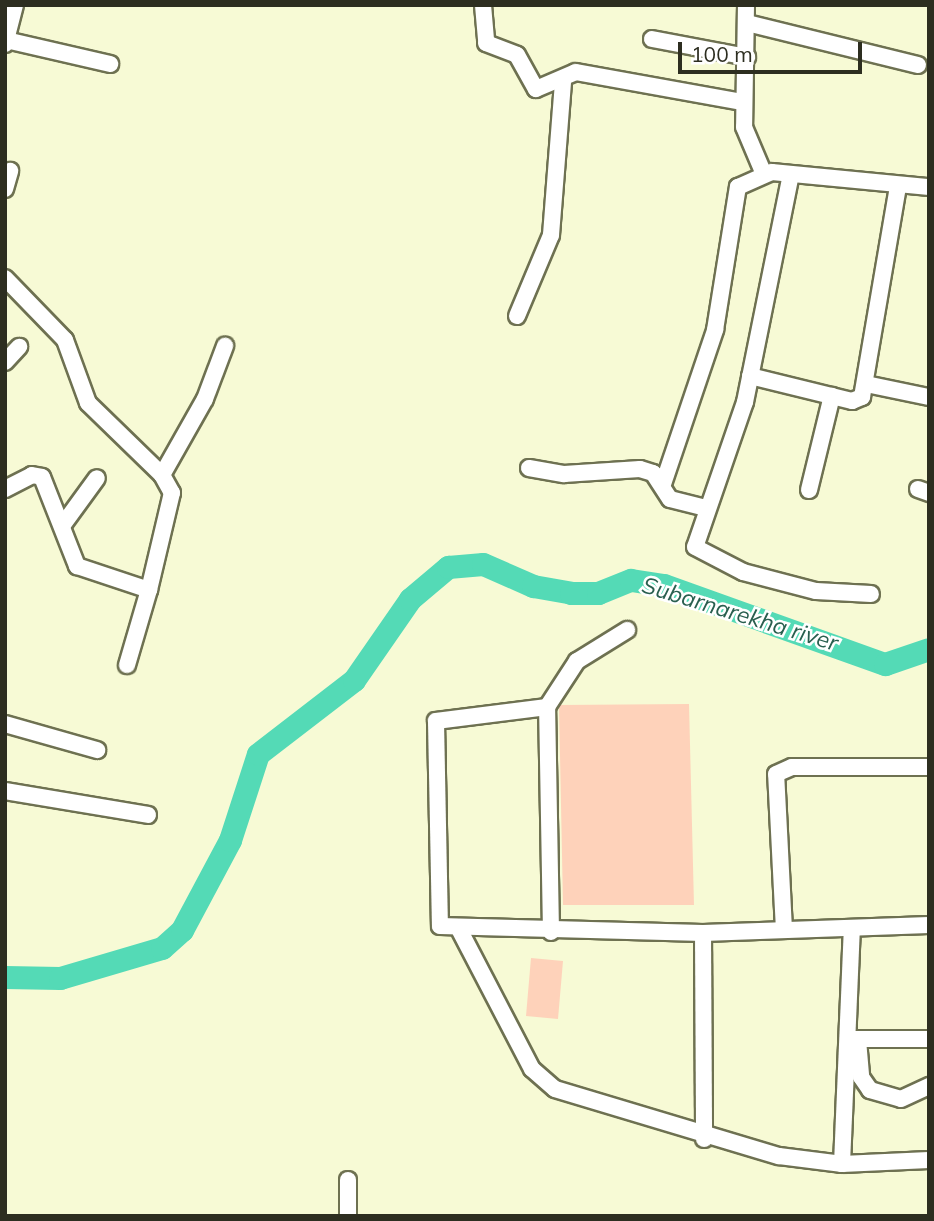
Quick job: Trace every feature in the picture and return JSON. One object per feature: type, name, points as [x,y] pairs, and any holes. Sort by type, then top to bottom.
[{"type":"street","points":[[15,5],[6,42],[110,64]]},
{"type":"street","points":[[483,5],[486,43],[517,55],[536,89],[580,73],[743,102]]},
{"type":"street","points":[[746,5],[747,57],[743,102],[746,136],[760,173]]},
{"type":"street","points":[[747,23],[918,65]]},
{"type":"street","points":[[652,39],[747,57]]},
{"type":"street","points":[[517,316],[551,235],[563,81]]},
{"type":"street","points":[[5,189],[10,171]]},
{"type":"street","points":[[663,484],[715,330],[736,191],[760,173],[929,187]]},
{"type":"street","points":[[790,174],[750,376],[694,542],[702,556],[816,591],[871,594]]},
{"type":"street","points":[[750,376],[860,400],[866,384],[898,186]]},
{"type":"street","points":[[5,278],[65,340],[88,402],[162,475],[172,493],[149,590],[127,665]]},
{"type":"street","points":[[162,475],[201,408],[225,346]]},
{"type":"street","points":[[5,362],[19,347]]},
{"type":"street","points":[[866,384],[929,397]]},
{"type":"street","points":[[809,490],[832,396]]},
{"type":"street","points":[[529,468],[564,474],[640,469],[663,484],[670,499],[705,508]]},
{"type":"street","points":[[5,489],[32,475],[42,477],[77,566],[149,590]]},
{"type":"street","points":[[62,526],[97,478]]},
{"type":"street","points":[[551,932],[547,707],[577,661],[627,630]]},
{"type":"street","points":[[547,707],[436,721],[436,919],[458,927],[551,932],[703,933],[929,925]]},
{"type":"street","points":[[5,724],[97,750]]},
{"type":"street","points":[[784,930],[776,774],[792,767],[929,767]]},
{"type":"street","points":[[5,791],[148,816]]},
{"type":"street","points":[[458,927],[519,1047],[546,1084],[704,1139],[842,1164],[929,1160]]},
{"type":"street","points":[[842,1164],[853,1039],[852,929]]},
{"type":"street","points":[[703,933],[704,1139]]},
{"type":"street","points":[[853,1039],[929,1039]]},
{"type":"street","points":[[853,1039],[861,1077],[870,1090],[901,1098],[929,1086]]},
{"type":"street","points":[[348,1180],[348,1216]]},
{"type":"shaded area","points":[[689,704],[694,905],[563,905],[559,705]]},
{"type":"shaded area","points":[[531,958],[563,961],[558,1019],[526,1016]]},
{"type":"waterway","name":"Subarnarekha river","points":[[5,977],[60,978],[162,948],[182,930],[230,840],[258,754],[354,680],[410,599],[448,567],[483,564],[533,586],[571,593],[598,593],[631,580],[664,585],[885,664],[929,649]]}]
